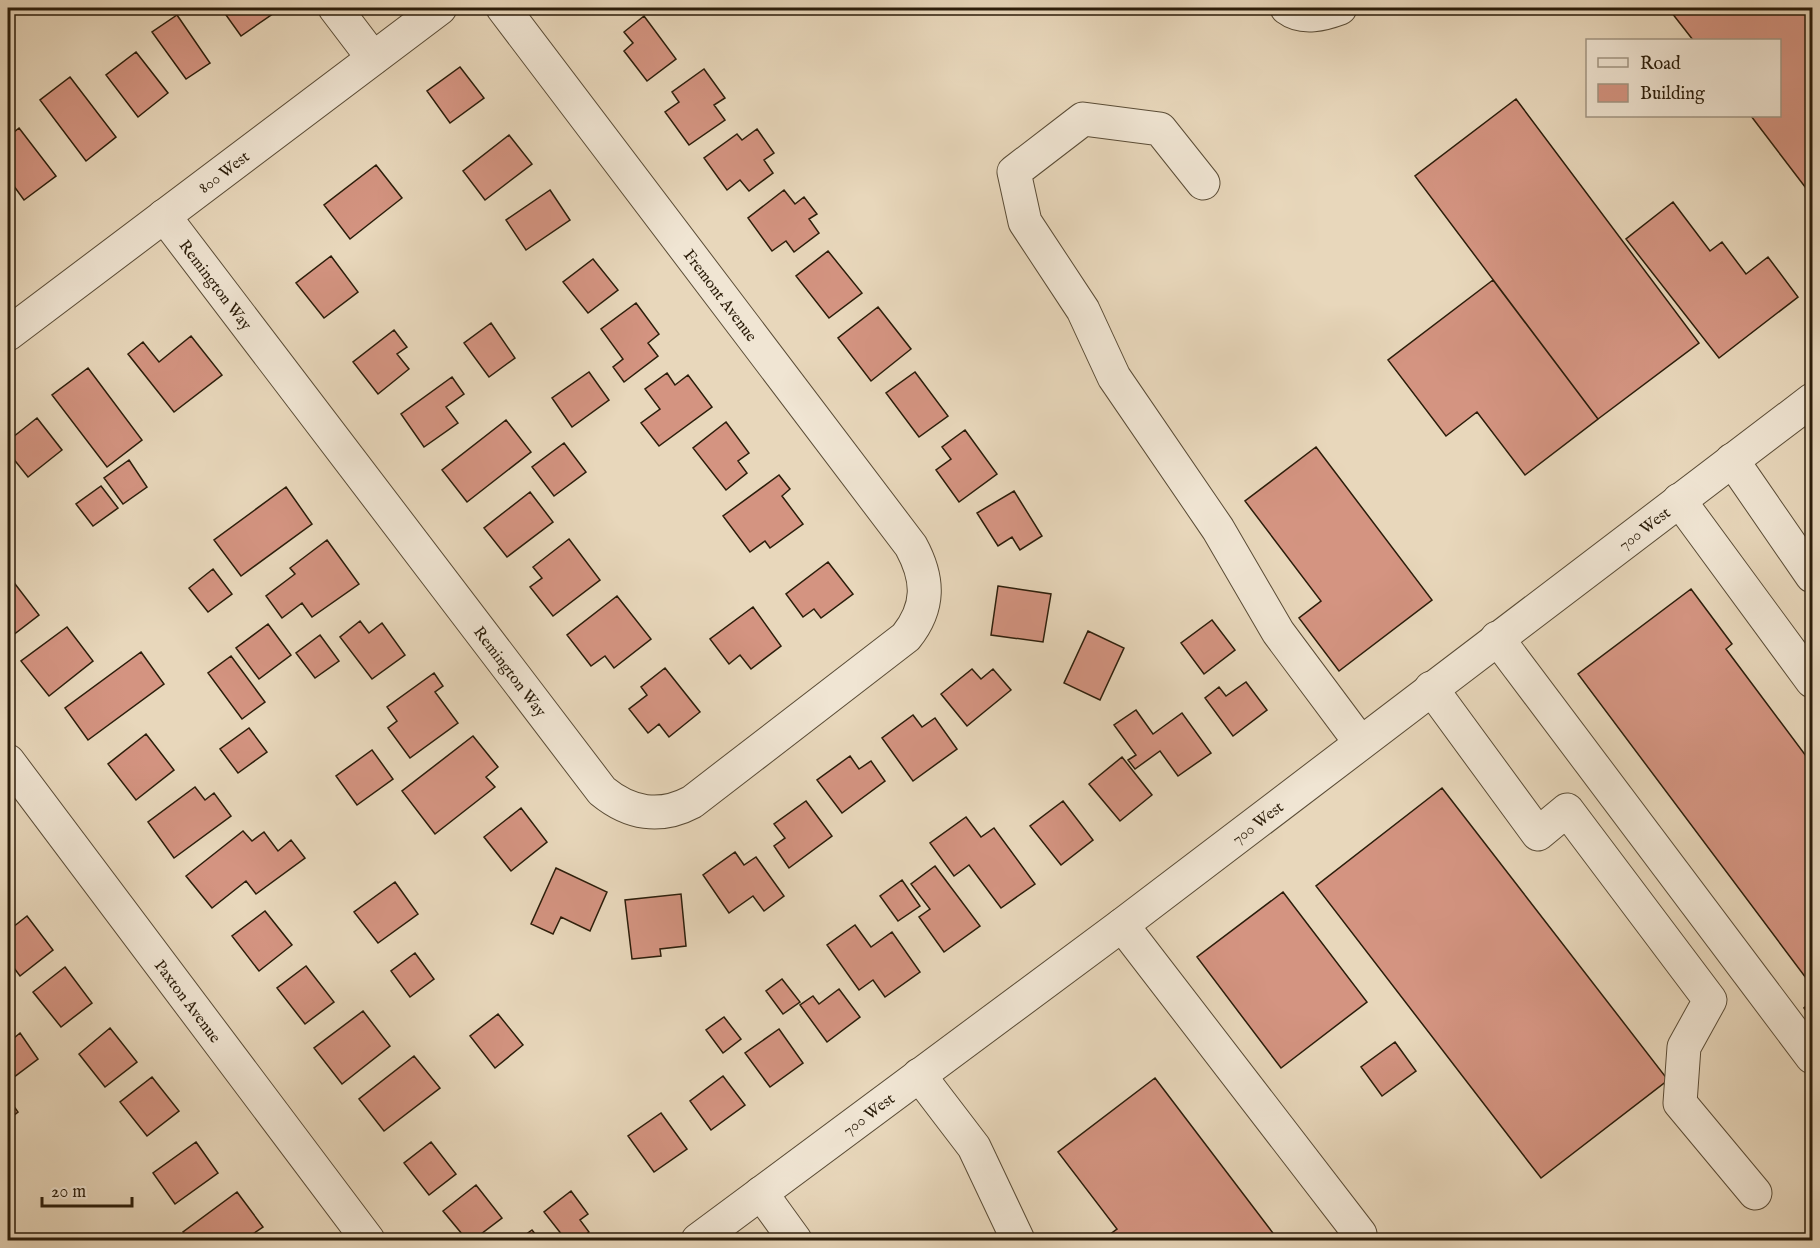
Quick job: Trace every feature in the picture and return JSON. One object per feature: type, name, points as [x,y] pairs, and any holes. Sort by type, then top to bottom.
[{"type":"street","points":[[335,8],[373,58]]},
{"type":"street","name":"800 West","points":[[8,334],[440,8]]},
{"type":"street","name":"Fremont Avenue","points":[[503,8],[910,546],[924,574],[926,589]]},
{"type":"street","points":[[1287,8],[1292,11],[1320,15],[1340,8]]},
{"type":"street","points":[[1203,183],[1160,129],[1083,119],[1014,172],[1025,222],[1083,310],[1114,377],[1218,529],[1278,632],[1360,742]]},
{"type":"street","name":"Remington Way","points":[[164,216],[593,781],[607,795],[624,806],[652,813],[666,813],[692,802],[906,637],[921,615],[926,589]]},
{"type":"street","name":"700 West","points":[[698,1240],[1122,925],[1812,400]]},
{"type":"street","points":[[1732,460],[1812,576]]},
{"type":"street","points":[[1680,500],[1812,681]]},
{"type":"street","points":[[1497,638],[1812,1057]]},
{"type":"street","points":[[1431,688],[1538,834],[1567,810],[1710,1000],[1684,1047],[1680,1103],[1755,1193]]},
{"type":"street","name":"Paxton Avenue","points":[[8,761],[368,1240]]},
{"type":"street","points":[[1122,925],[1360,1234]]},
{"type":"street","points":[[919,1076],[974,1147],[1018,1240]]},
{"type":"street","points":[[761,1193],[795,1240]]},
{"type":"building","points":[[221,8],[270,8],[274,13],[241,36]]},
{"type":"building","points":[[589,8],[603,8],[595,14]]},
{"type":"building","points":[[1668,8],[1812,8],[1812,196],[1752,117],[1781,117],[1781,39],[1692,39]]},
{"type":"building","points":[[177,15],[210,63],[186,79],[152,32]]},
{"type":"building","points":[[644,16],[676,59],[647,81],[624,51],[633,43],[624,32]]},
{"type":"building","points":[[136,52],[168,93],[138,117],[106,75]]},
{"type":"building","points":[[460,67],[484,98],[450,123],[427,91]]},
{"type":"building","points":[[704,69],[725,98],[714,105],[725,120],[689,145],[665,112],[679,102],[672,92]]},
{"type":"building","points":[[70,77],[116,137],[86,161],[40,100]]},
{"type":"building","points":[[1516,99],[1699,343],[1598,419],[1415,176]]},
{"type":"building","points":[[19,128],[56,176],[24,200],[8,178],[8,137]]},
{"type":"building","points":[[757,129],[774,153],[764,160],[773,173],[749,191],[740,180],[727,190],[704,158],[737,134],[742,140]]},
{"type":"building","points":[[509,135],[532,164],[485,200],[463,171]]},
{"type":"building","points":[[376,165],[402,198],[350,239],[324,205]]},
{"type":"building","points":[[550,190],[570,220],[526,250],[506,220]]},
{"type":"building","points":[[784,190],[795,204],[804,197],[817,214],[809,219],[819,233],[794,252],[786,241],[772,251],[748,218]]},
{"type":"building","points":[[1673,202],[1710,251],[1722,242],[1746,274],[1768,257],[1798,297],[1719,358],[1626,239]]},
{"type":"building","points":[[828,251],[862,293],[829,318],[796,276]]},
{"type":"building","points":[[331,256],[358,292],[324,318],[296,283]]},
{"type":"building","points":[[593,259],[618,290],[588,313],[563,282]]},
{"type":"building","points":[[1493,280],[1598,419],[1525,475],[1477,412],[1446,436],[1388,360]]},
{"type":"building","points":[[636,303],[659,334],[648,343],[658,356],[624,382],[613,367],[623,359],[601,329]]},
{"type":"building","points":[[878,307],[911,349],[871,381],[838,338]]},
{"type":"building","points":[[491,323],[515,358],[489,377],[464,343]]},
{"type":"building","points":[[394,330],[407,347],[397,354],[409,369],[378,394],[353,362]]},
{"type":"building","points":[[191,336],[222,375],[174,412],[128,354],[143,342],[159,362]]},
{"type":"building","points":[[88,368],[142,440],[107,467],[52,395]]},
{"type":"building","points":[[589,372],[609,400],[572,427],[552,398]]},
{"type":"building","points":[[915,372],[948,416],[919,437],[886,393]]},
{"type":"building","points":[[667,373],[675,385],[688,375],[712,407],[659,446],[641,423],[660,409],[645,389]]},
{"type":"building","points":[[452,377],[464,394],[446,407],[458,423],[424,447],[401,414]]},
{"type":"building","points":[[37,418],[62,450],[28,477],[8,452],[8,441]]},
{"type":"building","points":[[506,420],[531,452],[467,502],[442,470]]},
{"type":"building","points":[[726,422],[749,453],[738,461],[747,473],[726,490],[693,448]]},
{"type":"building","points":[[965,430],[997,474],[959,502],[936,470],[951,459],[942,447]]},
{"type":"building","points":[[564,443],[586,472],[554,496],[532,467]]},
{"type":"building","points":[[1316,447],[1432,600],[1339,671],[1299,618],[1321,601],[1245,501]]},
{"type":"building","points":[[129,460],[147,487],[123,504],[104,478]]},
{"type":"building","points":[[779,475],[790,489],[782,496],[803,524],[770,548],[765,541],[750,552],[723,516]]},
{"type":"building","points":[[101,486],[118,508],[93,526],[76,504]]},
{"type":"building","points":[[286,487],[312,524],[241,576],[214,540]]},
{"type":"building","points":[[1014,491],[1042,536],[1020,550],[1012,537],[998,546],[977,513]]},
{"type":"building","points":[[530,492],[553,522],[507,557],[484,528]]},
{"type":"building","points":[[569,539],[600,580],[553,616],[530,587],[542,578],[533,567]]},
{"type":"building","points":[[327,540],[359,584],[312,617],[302,603],[282,618],[266,596],[295,574],[290,568]]},
{"type":"building","points":[[828,562],[853,594],[821,618],[814,609],[803,617],[786,594]]},
{"type":"building","points":[[213,569],[232,594],[208,612],[189,588]]},
{"type":"building","points":[[12,580],[39,615],[8,639],[8,584]]},
{"type":"building","points":[[998,586],[1051,594],[1043,642],[991,635]]},
{"type":"building","points":[[1691,589],[1732,644],[1726,649],[1812,764],[1812,986],[1578,674]]},
{"type":"building","points":[[617,596],[651,639],[614,668],[605,656],[591,666],[567,635]]},
{"type":"building","points":[[753,607],[781,646],[751,669],[740,655],[729,664],[710,639]]},
{"type":"building","points":[[1212,620],[1235,650],[1204,674],[1181,643]]},
{"type":"building","points":[[360,621],[369,633],[382,623],[405,655],[372,679],[340,637]]},
{"type":"building","points":[[268,624],[291,655],[259,679],[236,648]]},
{"type":"building","points":[[67,627],[93,661],[49,696],[21,661]]},
{"type":"building","points":[[1088,631],[1124,648],[1100,700],[1064,683]]},
{"type":"building","points":[[320,635],[339,661],[315,678],[296,653]]},
{"type":"building","points":[[141,652],[164,684],[88,740],[65,708]]},
{"type":"building","points":[[231,656],[265,702],[242,719],[208,673]]},
{"type":"building","points":[[665,668],[700,712],[669,737],[659,724],[648,733],[629,709],[647,695],[641,687]]},
{"type":"building","points":[[972,669],[981,679],[993,669],[1011,690],[967,726],[941,694]]},
{"type":"building","points":[[434,673],[443,686],[435,692],[458,723],[410,758],[388,728],[397,721],[387,707]]},
{"type":"building","points":[[1246,682],[1267,710],[1233,736],[1205,698],[1219,687],[1226,696]]},
{"type":"building","points":[[1136,710],[1153,734],[1182,713],[1211,753],[1178,776],[1160,751],[1135,769],[1128,760],[1136,755],[1114,725]]},
{"type":"building","points":[[913,715],[922,727],[935,718],[957,749],[913,781],[882,738]]},
{"type":"building","points":[[249,728],[267,752],[238,773],[220,749]]},
{"type":"building","points":[[146,734],[174,770],[136,800],[108,764]]},
{"type":"building","points":[[473,736],[498,767],[486,777],[495,787],[435,834],[402,791]]},
{"type":"building","points":[[372,750],[393,779],[357,805],[336,776]]},
{"type":"building","points":[[850,756],[859,769],[871,761],[885,781],[842,813],[817,780]]},
{"type":"building","points":[[1122,757],[1152,795],[1120,821],[1089,784]]},
{"type":"building","points":[[195,787],[205,800],[214,793],[231,816],[174,858],[148,822]]},
{"type":"building","points":[[1442,788],[1668,1080],[1541,1178],[1316,886]]},
{"type":"building","points":[[806,801],[832,836],[789,868],[774,846],[785,838],[774,824]]},
{"type":"building","points":[[1063,801],[1093,840],[1061,865],[1030,826]]},
{"type":"building","points":[[521,808],[547,842],[511,871],[484,837]]},
{"type":"building","points":[[966,817],[981,837],[994,828],[1035,884],[1001,908],[969,865],[954,876],[930,843]]},
{"type":"building","points":[[243,831],[252,841],[264,832],[278,851],[291,840],[305,858],[256,894],[246,881],[212,908],[186,876]]},
{"type":"building","points":[[735,852],[744,865],[756,857],[784,896],[764,911],[753,896],[729,913],[703,875]]},
{"type":"building","points":[[935,866],[980,926],[944,952],[919,917],[930,909],[911,884]]},
{"type":"building","points":[[556,868],[607,892],[590,931],[561,917],[553,934],[531,924]]},
{"type":"building","points":[[902,880],[920,906],[898,921],[880,896]]},
{"type":"building","points":[[395,882],[418,914],[378,943],[354,912]]},
{"type":"building","points":[[1283,892],[1367,1002],[1281,1068],[1197,957]]},
{"type":"building","points":[[681,894],[686,946],[660,949],[661,956],[632,959],[625,900]]},
{"type":"building","points":[[265,911],[292,945],[259,971],[232,936]]},
{"type":"building","points":[[27,916],[53,950],[20,976],[8,960],[8,931]]},
{"type":"building","points":[[855,925],[871,947],[892,932],[920,972],[885,997],[873,980],[859,990],[827,945]]},
{"type":"building","points":[[415,953],[434,979],[410,997],[391,971]]},
{"type":"building","points":[[306,966],[334,1002],[305,1024],[277,988]]},
{"type":"building","points":[[65,967],[92,1003],[61,1027],[33,992]]},
{"type":"building","points":[[782,979],[800,1002],[783,1014],[766,991]]},
{"type":"building","points":[[839,989],[860,1017],[827,1042],[800,1005],[813,996],[819,1004]]},
{"type":"building","points":[[1812,1001],[1812,1020],[1804,1008]]},
{"type":"building","points":[[363,1011],[390,1046],[342,1084],[314,1048]]},
{"type":"building","points":[[498,1014],[523,1045],[495,1068],[470,1036]]},
{"type":"building","points":[[724,1017],[741,1039],[723,1053],[706,1030]]},
{"type":"building","points":[[110,1028],[137,1062],[105,1087],[79,1054]]},
{"type":"building","points":[[779,1029],[803,1063],[770,1087],[745,1053]]},
{"type":"building","points":[[20,1033],[38,1059],[10,1080],[8,1043]]},
{"type":"building","points":[[1395,1042],[1416,1071],[1382,1096],[1361,1067]]},
{"type":"building","points":[[414,1056],[440,1088],[384,1131],[359,1099]]},
{"type":"building","points":[[723,1076],[745,1105],[711,1130],[690,1101]]},
{"type":"building","points":[[152,1077],[179,1111],[147,1136],[120,1102]]},
{"type":"building","points":[[1155,1078],[1276,1237],[1272,1240],[1102,1240],[1117,1229],[1058,1152]]},
{"type":"building","points":[[8,1098],[18,1112],[8,1120]]},
{"type":"building","points":[[661,1113],[687,1149],[654,1172],[628,1136]]},
{"type":"building","points":[[196,1142],[218,1173],[175,1204],[153,1173]]},
{"type":"building","points":[[431,1142],[456,1174],[429,1195],[404,1163]]},
{"type":"building","points":[[476,1185],[502,1218],[473,1240],[467,1240],[443,1211]]},
{"type":"building","points":[[571,1191],[588,1214],[580,1220],[589,1232],[578,1240],[566,1240],[544,1212]]},
{"type":"building","points":[[237,1192],[263,1227],[244,1240],[189,1240],[183,1232]]},
{"type":"building","points":[[532,1230],[540,1240],[518,1240]]}]
